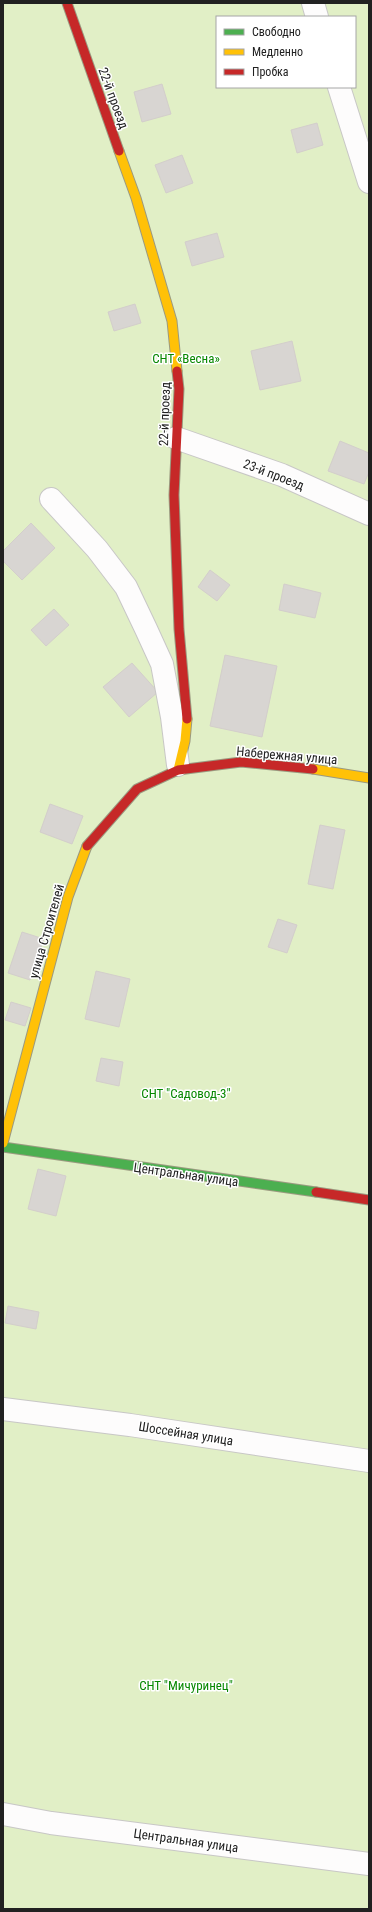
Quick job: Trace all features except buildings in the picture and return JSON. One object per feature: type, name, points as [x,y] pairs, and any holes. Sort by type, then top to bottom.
[{"type":"street","name":"22-й проезд","points":[[67,3],[136,198],[172,321],[179,389],[174,494],[178,613],[187,712],[185,741],[178,770]]},
{"type":"street","points":[[313,3],[317,16]]},
{"type":"street","points":[[339,88],[369,182]]},
{"type":"street","name":"23-й проезд","points":[[176,438],[282,475],[369,514]]},
{"type":"street","points":[[51,499],[97,549],[126,587],[146,629],[162,664],[172,717],[178,770]]},
{"type":"street","name":"Набережная улица","points":[[178,770],[241,762],[316,769],[369,778]]},
{"type":"street","name":"улица Строителей","points":[[3,1143],[68,897],[88,843],[137,789],[178,770]]},
{"type":"street","name":"Центральная улица","points":[[3,1147],[369,1200]]},
{"type":"street","name":"Шоссейная улица","points":[[3,1409],[130,1425],[369,1461]]},
{"type":"street","name":"Центральная улица","points":[[3,1814],[51,1823],[369,1864]]},
{"type":"green space","points":[[3,3],[369,3],[369,1909],[3,1909]]},
{"type":"traffic: fast","points":[[3,1147],[316,1192]]},
{"type":"traffic: slow","points":[[119,151],[136,198],[172,321],[177,371]]},
{"type":"traffic: slow","points":[[178,770],[185,741],[187,719]]},
{"type":"traffic: slow","points":[[313,769],[369,778]]},
{"type":"traffic: slow","points":[[3,1143],[68,897],[87,846]]},
{"type":"traffic: jam","points":[[67,3],[119,151]]},
{"type":"traffic: jam","points":[[177,371],[179,389],[174,495],[179,629],[187,719]]},
{"type":"traffic: jam","points":[[87,846],[137,789],[178,770],[241,762],[313,769]]},
{"type":"traffic: jam","points":[[316,1192],[369,1200]]},
{"type":"park label","name":"СНТ «Весна»","points":[[186,358]]},
{"type":"park label","name":"СНТ \"Садовод-3\"","points":[[186,1093]]},
{"type":"park label","name":"СНТ \"Мичуринец\"","points":[[186,1685]]}]
